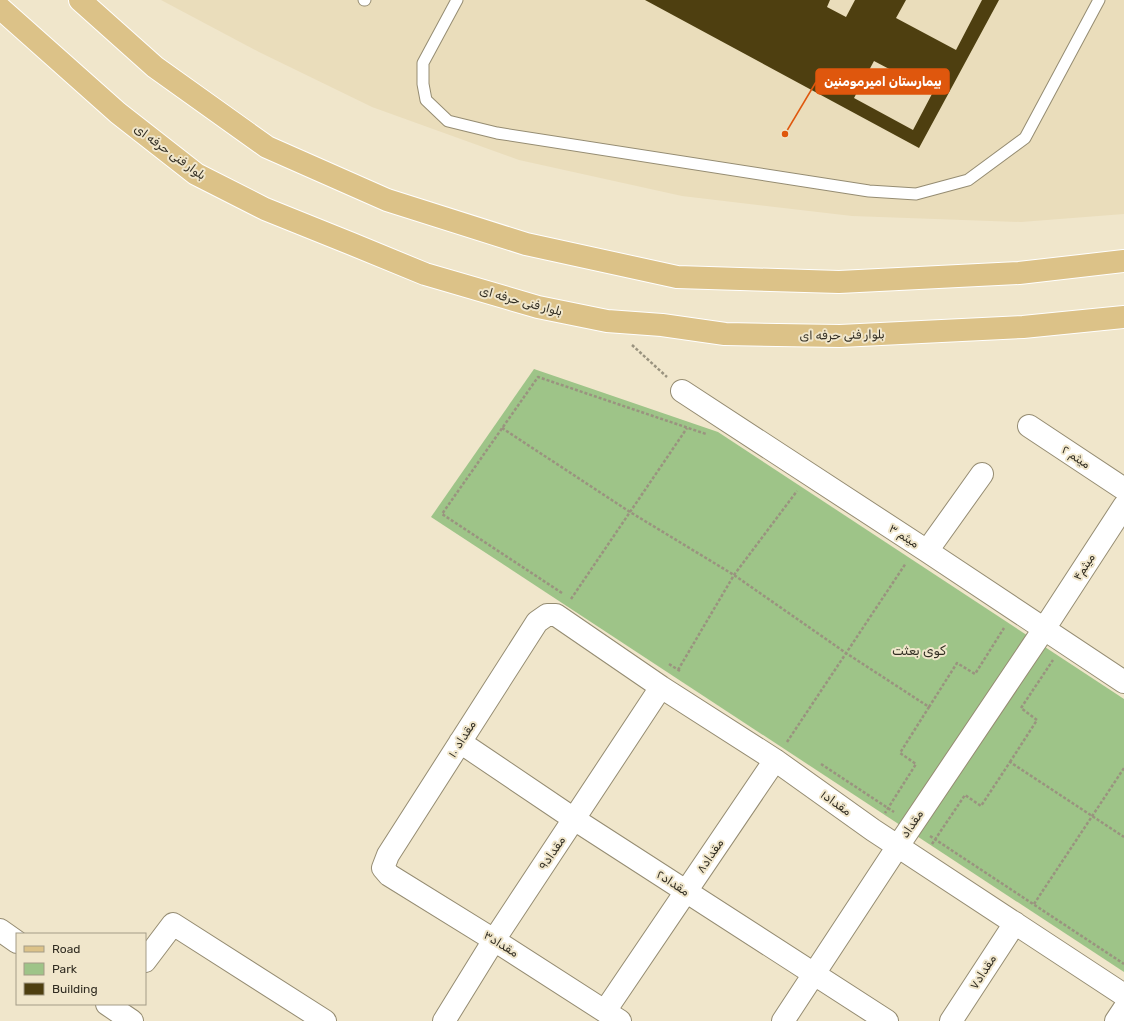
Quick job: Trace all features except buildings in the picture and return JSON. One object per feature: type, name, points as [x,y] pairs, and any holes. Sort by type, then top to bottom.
[{"type":"main road","points":[[80,0],[155,68],[267,147],[387,200],[526,244],[677,277],[839,282],[1019,273],[1124,261]]},
{"type":"main road","name":"بلوار فنی حرفه ای","points":[[0,8],[118,113],[196,174],[265,209],[425,274],[538,307],[607,321],[662,325],[725,334],[840,336],[1023,327],[1124,317]]},
{"type":"street","name":"میثم ۳","points":[[682,391],[927,551],[1038,637],[1124,682]]},
{"type":"street","name":"میثم ۲","points":[[1029,426],[1124,489]]},
{"type":"street","points":[[927,551],[982,474]]},
{"type":"street","name":"میثم۴","points":[[1038,637],[1124,506]]},
{"type":"street","name":"مقداد۱","points":[[547,615],[556,615],[661,687],[775,760],[873,830],[1124,995]]},
{"type":"street","name":"مقداد ۱۰","points":[[383,868],[388,855],[536,622],[547,615]]},
{"type":"street","name":"مقداد","points":[[782,1021],[1038,637]]},
{"type":"street","name":"مقداد۹","points":[[444,1021],[494,940],[661,687]]},
{"type":"street","name":"مقداد۲","points":[[460,742],[574,819],[887,1021]]},
{"type":"street","name":"مقداد۸","points":[[612,1016],[686,891],[775,760]]},
{"type":"street","name":"مقداد۳","points":[[383,868],[389,875],[612,1016]]},
{"type":"street","name":"مقداد۷","points":[[951,1021],[1015,923]]},
{"type":"street","points":[[146,960],[173,924],[324,1021]]},
{"type":"street","points":[[0,930],[16,941]]},
{"type":"street","points":[[110,1005],[132,1021]]},
{"type":"street","points":[[1116,1021],[1124,1009]]},
{"type":"lane","points":[[457,0],[423,63],[423,84],[426,100],[448,121],[497,133],[869,191],[916,194],[968,180],[1025,138],[1099,0]]},
{"type":"path","points":[[607,321],[682,391]]},
{"type":"path","points":[[564,595],[442,514],[538,377],[709,435]]},
{"type":"path","points":[[502,428],[630,512],[734,575],[846,653],[929,707]]},
{"type":"path","points":[[577,603],[570,599],[687,428]]},
{"type":"path","points":[[678,670],[734,575],[797,491],[791,487]]},
{"type":"path","points":[[793,746],[787,742],[906,563],[900,558]]},
{"type":"path","points":[[998,623],[1005,628],[1038,637],[1053,660],[1060,664]]},
{"type":"path","points":[[873,830],[916,764],[900,753],[957,663],[975,674],[1005,628]]},
{"type":"path","points":[[921,862],[964,795],[981,806],[1010,762],[1037,720],[1021,708],[1053,660]]},
{"type":"path","points":[[665,661],[684,674]]},
{"type":"path","points":[[819,762],[1124,964]]},
{"type":"path","points":[[1010,762],[1124,837]]},
{"type":"path","points":[[1034,904],[1124,768]]},
{"type":"shaded area","points":[[161,0],[1124,0],[1124,214],[1021,222],[852,216],[682,196],[519,160],[372,107],[259,52]]},
{"type":"green space","points":[[534,369],[718,432],[1124,699],[1124,972],[431,517]]},
{"type":"place","name":"بیمارستان امیرمومنین","points":[[785,134]]},
{"type":"district","name":"کوی بعثت","points":[[919,650]]}]
